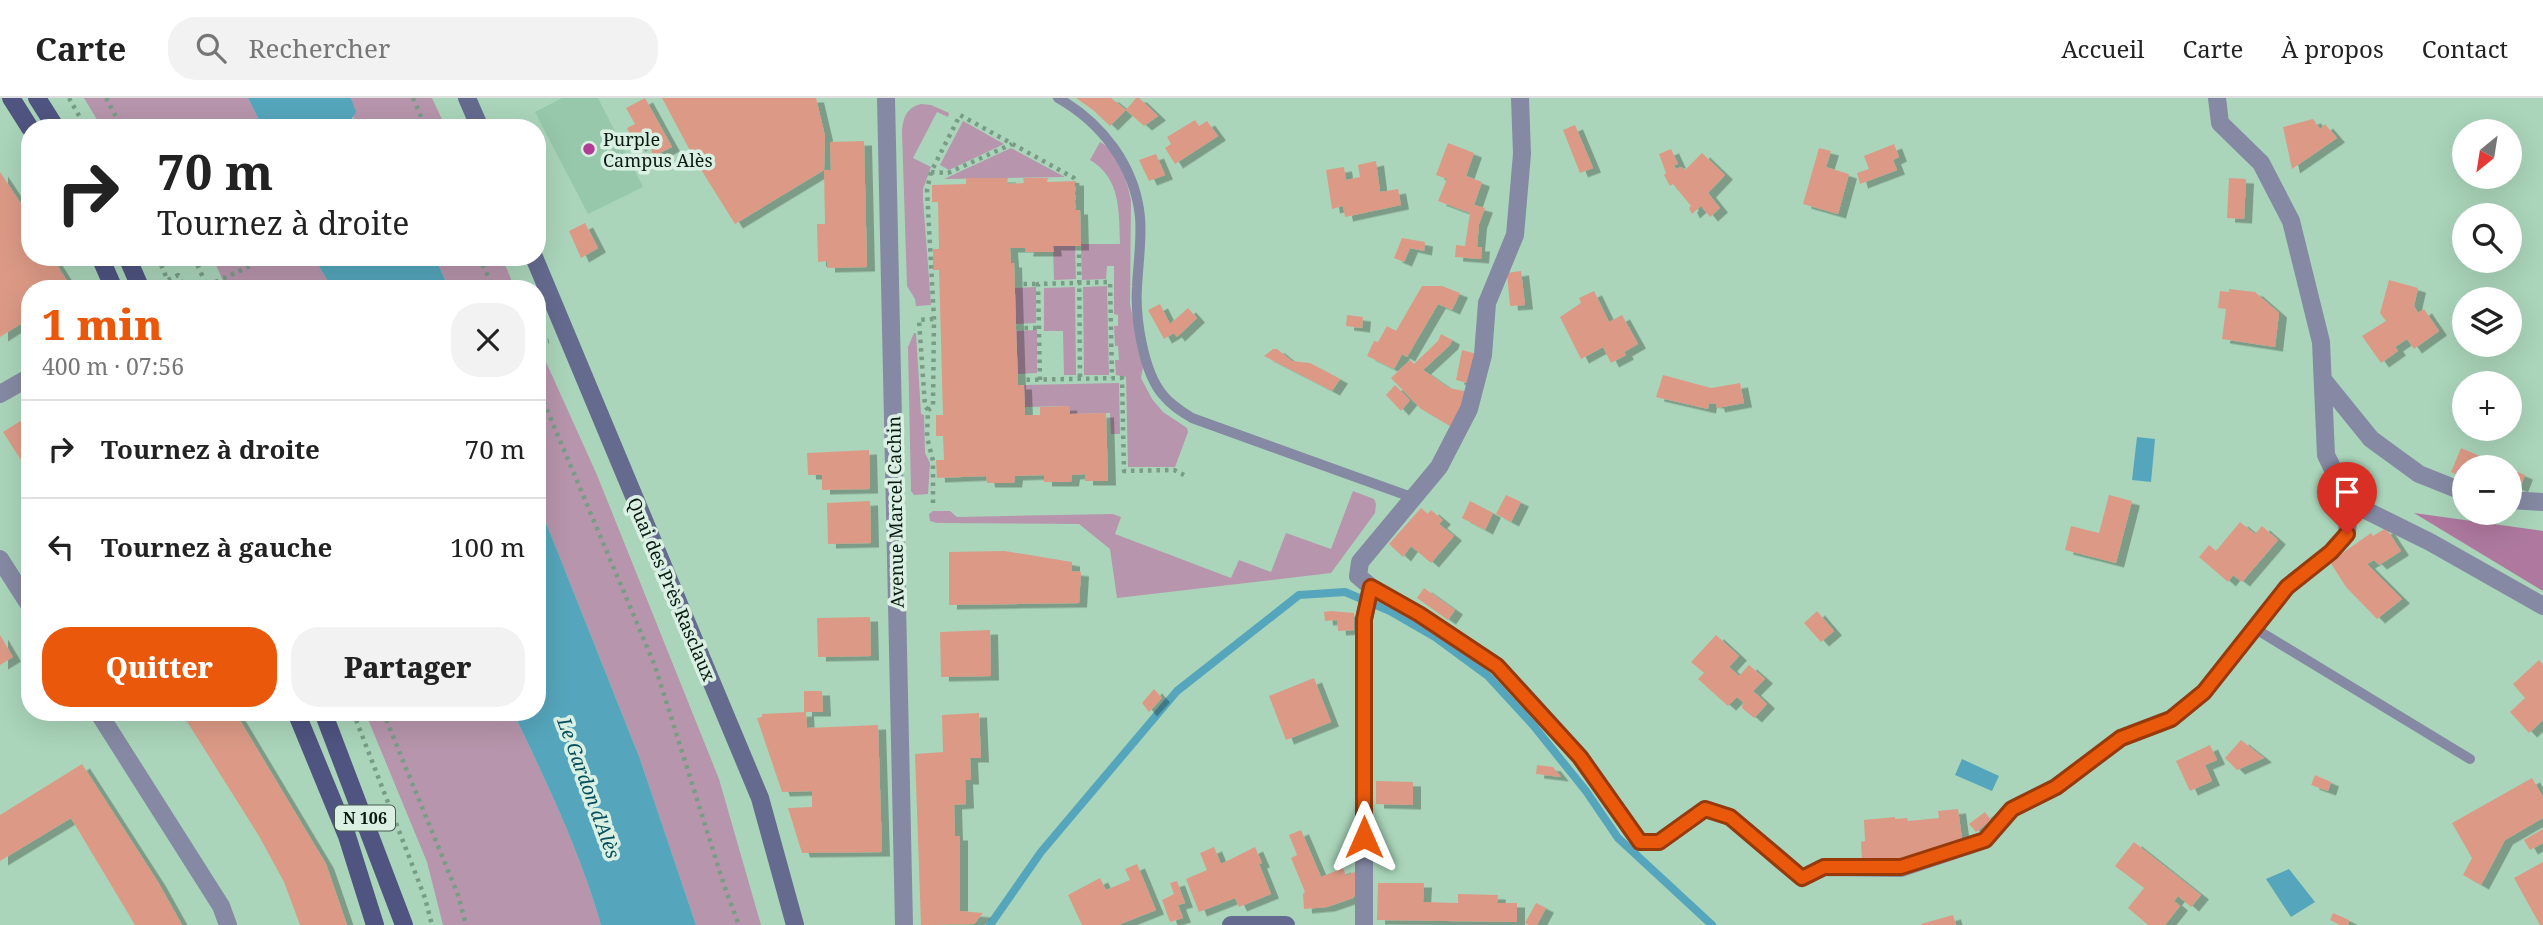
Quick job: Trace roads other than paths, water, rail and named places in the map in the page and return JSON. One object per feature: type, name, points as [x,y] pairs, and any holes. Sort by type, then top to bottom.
[{"type":"main road","points":[[11,98],[24,119]]},
{"type":"main road","points":[[37,98],[50,119]]},
{"type":"main road","points":[[467,98],[476,119]]},
{"type":"main road","name":"Quai des Près Rasclaux","points":[[546,286],[760,798],[795,925]]},
{"type":"main road","name":"N 106","points":[[300,721],[347,836],[375,925]]},
{"type":"main road","name":"N 106","points":[[327,721],[404,925]]},
{"type":"main road","points":[[1231,925],[1286,925]]},
{"type":"street","name":"Avenue Marcel Cachin","points":[[886,98],[904,925]]},
{"type":"street","points":[[1520,98],[1521,154],[1515,235],[1487,303],[1483,355],[1469,409],[1439,467],[1360,562],[1358,576],[1371,587],[1419,614],[1497,666],[1580,757],[1640,842],[1659,842],[1705,809],[1730,817],[1802,878],[1824,867],[1901,867],[1985,840],[2012,809],[2056,787],[2121,738],[2171,719],[2204,692],[2287,587],[2331,552],[2347,534],[2350,502],[2326,455],[2321,342],[2291,220],[2260,163],[2220,123],[2217,98]]},
{"type":"street","points":[[2324,381],[2371,439],[2419,474],[2452,487]]},
{"type":"street","points":[[0,394],[21,382]]},
{"type":"street","points":[[2522,501],[2543,502]]},
{"type":"street","points":[[2350,502],[2430,542],[2543,606]]},
{"type":"street","points":[[0,559],[21,592]]},
{"type":"street","points":[[1364,925],[1364,619],[1371,587]]},
{"type":"street","points":[[104,721],[221,906],[228,925]]},
{"type":"lane","points":[[1058,98],[1081,113],[1102,133],[1126,168],[1134,187],[1141,220],[1137,308],[1144,350],[1161,394],[1175,408],[1192,418],[1414,498]]},
{"type":"lane","points":[[2254,628],[2470,759]]},
{"type":"water","points":[[248,98],[351,98],[356,112],[352,119],[258,119]]},
{"type":"water","points":[[319,266],[439,266],[445,280],[327,280]]},
{"type":"water","points":[[2137,437],[2155,439],[2151,482],[2132,480]]},
{"type":"water","name":"Le Gardon d'Alès","points":[[546,523],[640,759],[696,925],[601,925],[573,843],[517,721],[546,721]]},
{"type":"water","points":[[1962,759],[1999,776],[1992,791],[1955,775]]},
{"type":"water","points":[[2289,869],[2315,902],[2291,917],[2266,879]]},
{"type":"waterway","points":[[990,925],[1041,852],[1177,691],[1299,595],[1345,592],[1390,611],[1435,637],[1488,676],[1533,725],[1586,791],[1618,838],[1712,925]]},
{"type":"place","name":"Purple Campus Alès","points":[[589,149]]}]
